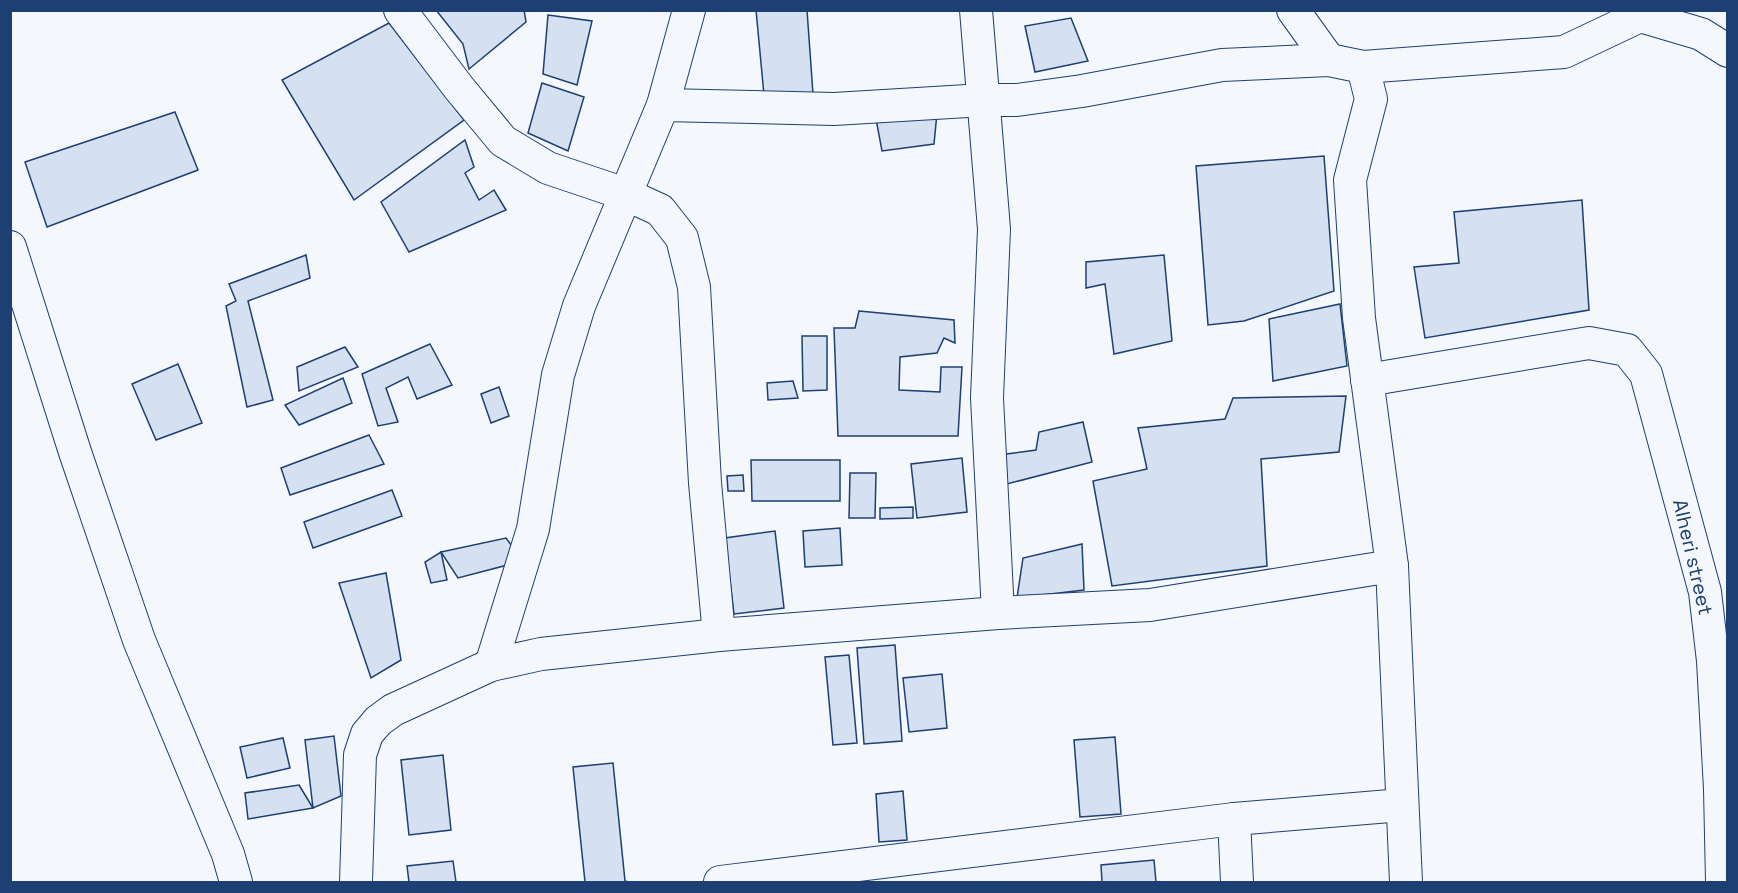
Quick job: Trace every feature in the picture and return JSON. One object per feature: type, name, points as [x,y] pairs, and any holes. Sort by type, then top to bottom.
[{"type":"street","points":[[400,10],[459,88],[504,141],[548,168],[625,194],[660,210],[681,238],[694,287],[705,483],[719,634]]},
{"type":"street","points":[[491,665],[533,529],[558,375],[579,306],[663,105],[690,10]]},
{"type":"street","points":[[976,10],[994,229],[987,398],[998,613]]},
{"type":"street","points":[[1293,10],[1329,60]]},
{"type":"street","points":[[663,105],[834,109],[1017,100],[1082,91],[1222,65],[1329,60],[1363,68],[1564,52],[1638,14],[1701,34],[1728,51]]},
{"type":"street","points":[[1363,68],[1371,99],[1350,180],[1359,318],[1392,566],[1406,882]]},
{"type":"street","points":[[10,247],[75,452],[139,640],[228,854],[236,882]]},
{"type":"street","name":"Alheri street","points":[[1367,380],[1589,343],[1627,350],[1646,374],[1705,592],[1713,661],[1722,882]]},
{"type":"street","points":[[356,882],[360,755],[367,734],[378,721],[393,710],[491,665],[541,654],[719,634],[998,613],[1149,605],[1392,566]]},
{"type":"street","points":[[720,882],[1234,819],[1402,806]]},
{"type":"street","points":[[1234,819],[1237,882]]},
{"type":"building","points":[[436,10],[524,10],[526,22],[469,69],[463,44]]},
{"type":"building","points":[[756,10],[807,10],[813,94],[764,95]]},
{"type":"building","points":[[548,15],[592,21],[577,85],[543,74]]},
{"type":"building","points":[[1071,18],[1088,61],[1035,72],[1025,26]]},
{"type":"building","points":[[389,23],[464,120],[354,200],[282,80]]},
{"type":"building","points":[[542,83],[584,97],[568,151],[528,133]]},
{"type":"building","points":[[175,112],[198,170],[47,227],[25,162]]},
{"type":"building","points":[[937,113],[934,144],[882,151],[876,119]]},
{"type":"building","points":[[465,140],[474,167],[465,173],[479,200],[494,190],[506,210],[409,252],[381,202]]},
{"type":"building","points":[[1324,156],[1334,291],[1244,321],[1208,325],[1196,166]]},
{"type":"building","points":[[1582,200],[1589,310],[1425,338],[1414,267],[1459,263],[1454,212]]},
{"type":"building","points":[[306,255],[310,278],[248,301],[273,400],[247,407],[226,306],[236,301],[229,284]]},
{"type":"building","points":[[1164,255],[1172,341],[1114,354],[1105,284],[1086,288],[1086,262]]},
{"type":"building","points":[[1340,304],[1347,366],[1273,381],[1269,319]]},
{"type":"building","points":[[859,311],[954,320],[955,343],[944,338],[937,353],[900,357],[899,390],[940,392],[941,367],[962,367],[958,436],[838,436],[834,328],[855,328]]},
{"type":"building","points":[[802,336],[827,336],[827,390],[803,391]]},
{"type":"building","points":[[430,344],[452,385],[417,399],[408,377],[386,388],[398,422],[378,426],[362,374]]},
{"type":"building","points":[[345,347],[358,367],[299,391],[297,367]]},
{"type":"building","points":[[178,364],[202,423],[156,440],[132,384]]},
{"type":"building","points":[[343,378],[352,403],[299,425],[285,405]]},
{"type":"building","points":[[793,381],[798,398],[768,400],[767,383]]},
{"type":"building","points":[[499,387],[509,416],[491,423],[481,394]]},
{"type":"building","points":[[1346,396],[1339,452],[1261,459],[1267,566],[1112,586],[1093,481],[1147,469],[1138,428],[1225,419],[1233,398]]},
{"type":"building","points":[[1083,422],[1092,462],[999,486],[999,455],[1036,450],[1039,432]]},
{"type":"building","points":[[369,435],[384,464],[290,495],[281,468]]},
{"type":"building","points":[[962,458],[967,512],[917,518],[911,464]]},
{"type":"building","points":[[751,460],[840,460],[840,501],[752,501]]},
{"type":"building","points":[[850,473],[876,473],[875,518],[849,518]]},
{"type":"building","points":[[743,475],[744,491],[728,491],[727,476]]},
{"type":"building","points":[[392,490],[402,516],[313,548],[304,522]]},
{"type":"building","points":[[913,507],[913,518],[880,519],[880,508]]},
{"type":"building","points":[[840,528],[842,565],[805,567],[803,531]]},
{"type":"building","points":[[775,531],[784,608],[734,614],[725,538]]},
{"type":"building","points":[[506,538],[523,561],[458,578],[441,552]]},
{"type":"building","points":[[1082,544],[1084,590],[1017,598],[1023,558]]},
{"type":"building","points":[[441,552],[447,580],[431,583],[425,562]]},
{"type":"building","points":[[386,573],[401,660],[371,678],[339,583]]},
{"type":"building","points":[[895,645],[902,741],[864,744],[857,648]]},
{"type":"building","points":[[849,655],[857,743],[833,745],[825,657]]},
{"type":"building","points":[[942,674],[947,728],[909,732],[903,678]]},
{"type":"building","points":[[334,736],[341,796],[313,808],[305,740]]},
{"type":"building","points":[[1115,737],[1121,814],[1080,817],[1074,740]]},
{"type":"building","points":[[283,738],[290,768],[247,778],[240,747]]},
{"type":"building","points":[[443,755],[451,830],[409,835],[401,760]]},
{"type":"building","points":[[613,763],[625,881],[629,882],[585,882],[573,767]]},
{"type":"building","points":[[299,785],[313,808],[248,819],[245,793]]},
{"type":"building","points":[[903,791],[907,840],[879,842],[876,794]]},
{"type":"building","points":[[1154,860],[1156,882],[1102,882],[1101,865]]},
{"type":"building","points":[[453,861],[456,882],[409,882],[407,866]]}]
